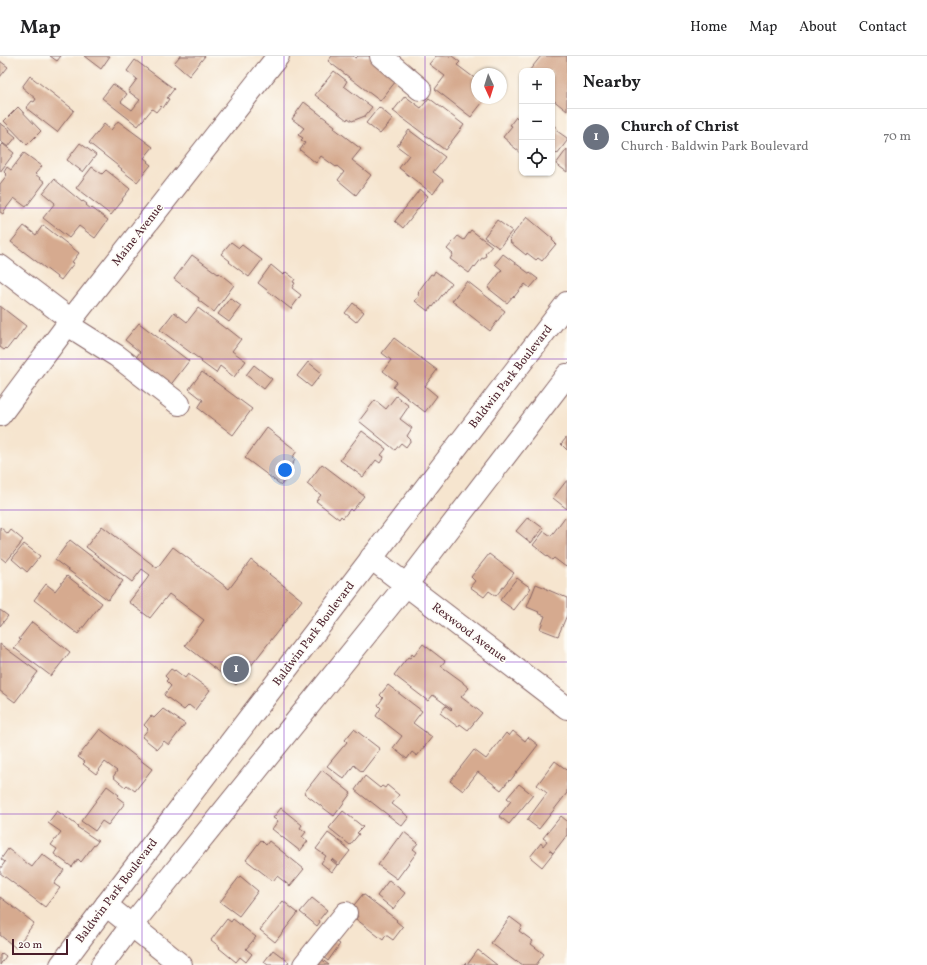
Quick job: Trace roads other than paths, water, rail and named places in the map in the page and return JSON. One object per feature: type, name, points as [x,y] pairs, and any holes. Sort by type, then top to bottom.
[{"type":"main road","name":"Maine Avenue","points":[[0,415],[69,322],[278,56]]},
{"type":"main road","points":[[381,56],[420,89]]},
{"type":"main road","points":[[0,266],[69,322],[117,356],[179,404]]},
{"type":"main road","name":"Baldwin Park Boulevard","points":[[61,965],[567,303]]},
{"type":"main road","points":[[102,965],[131,926],[406,585],[567,375]]},
{"type":"main road","name":"Rexwood Avenue","points":[[371,558],[567,708]]},
{"type":"main road","points":[[106,906],[181,965]]},
{"type":"main road","points":[[304,965],[346,913]]},
{"type":"place","name":"Church of Christ","points":[[236,669]]}]
